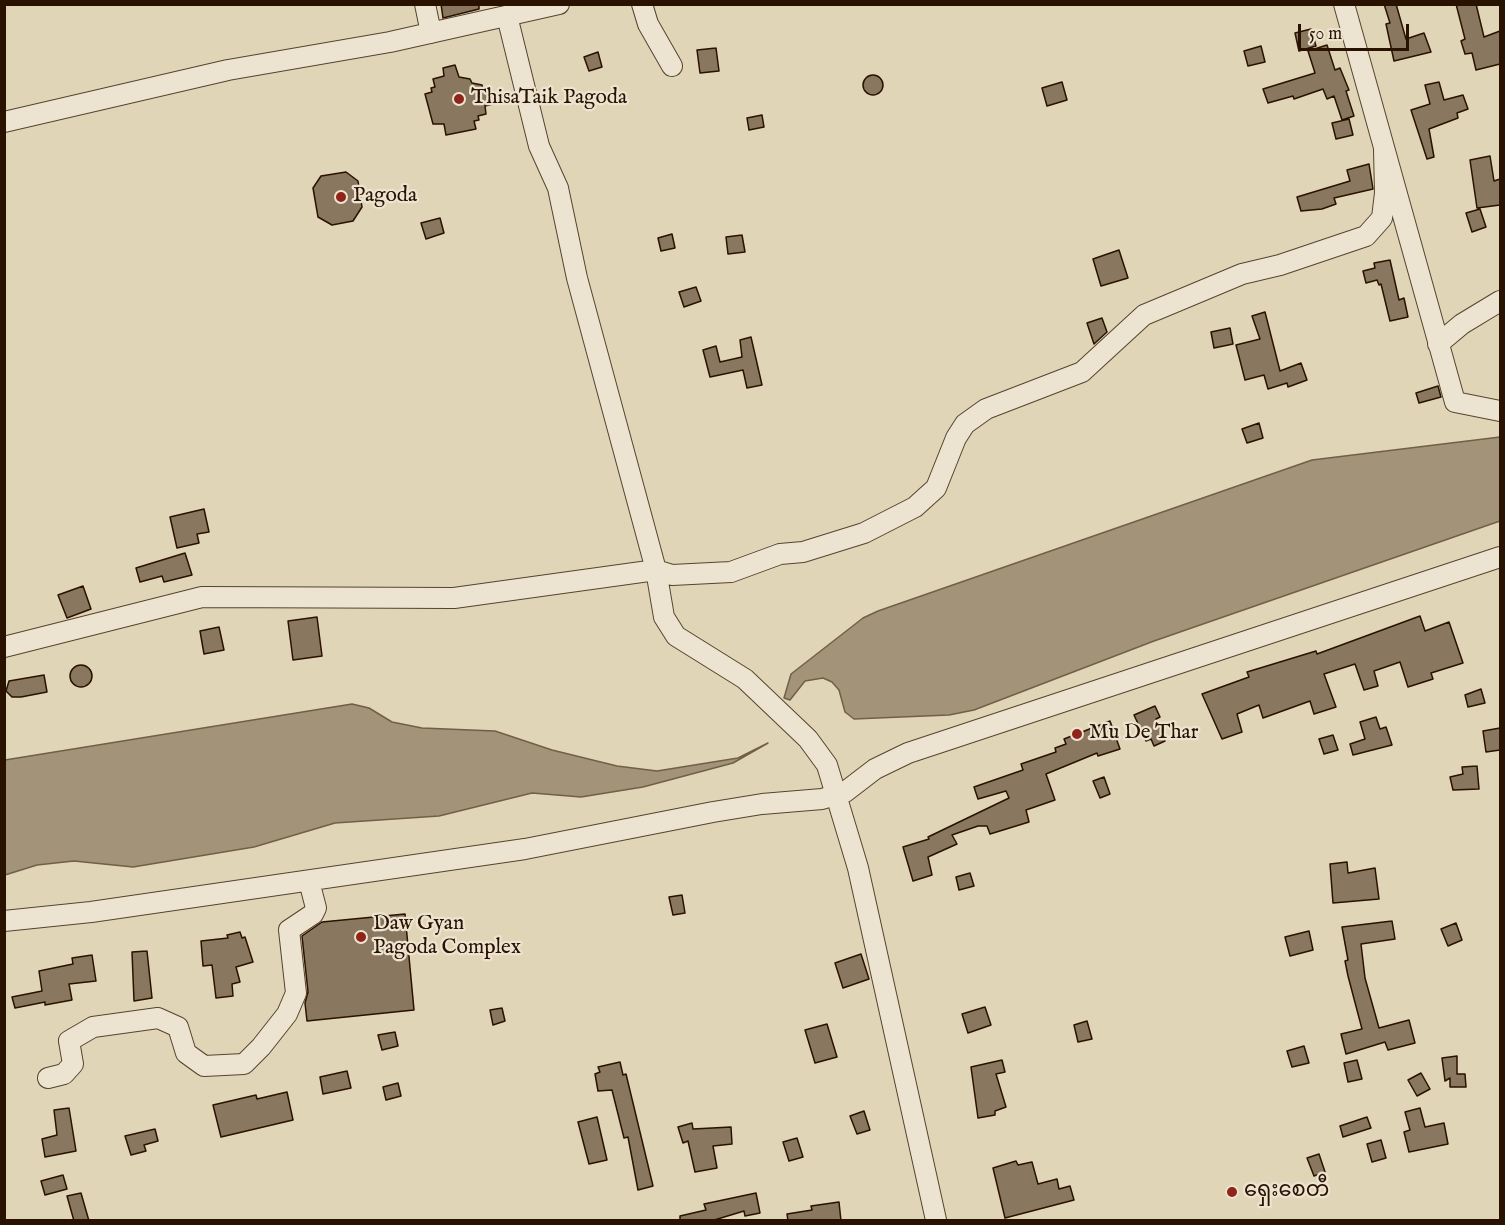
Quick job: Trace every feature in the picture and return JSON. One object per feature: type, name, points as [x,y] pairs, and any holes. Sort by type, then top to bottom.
[{"type":"street","points":[[425,4],[431,33]]},
{"type":"street","points":[[4,122],[228,69],[431,33],[559,4]]},
{"type":"street","points":[[642,4],[640,27],[672,66]]},
{"type":"street","points":[[1344,4],[1455,402],[1500,411]]},
{"type":"street","points":[[507,16],[539,146],[558,188],[577,278],[656,570],[664,618],[676,636],[745,679],[808,739],[827,765],[858,868],[936,1221]]},
{"type":"street","points":[[4,647],[202,597],[454,598],[656,570],[672,575],[731,572],[780,554],[803,552],[864,533],[915,507],[936,488],[956,438],[965,424],[986,409],[1082,372],[1144,315],[1242,274],[1280,265],[1366,236],[1382,218],[1385,193],[1384,149]]},
{"type":"street","points":[[1438,344],[1462,324],[1500,301]]},
{"type":"street","points":[[4,921],[309,881],[525,849],[713,812],[837,795],[852,788],[875,769],[908,753],[1500,557]]},
{"type":"street","points":[[48,1078],[64,1074],[73,1064],[69,1041],[93,1027],[158,1018],[178,1027],[186,1053],[204,1066],[244,1064],[261,1047],[287,1014],[296,993],[289,930],[313,914],[316,908],[309,881]]},
{"type":"shaded area","points":[[1500,437],[1500,521],[1154,641],[974,710],[949,715],[854,719],[845,712],[839,690],[832,682],[823,678],[805,681],[790,700],[784,698],[791,674],[863,618],[878,611],[1312,460]]},
{"type":"shaded area","points":[[352,704],[369,708],[392,722],[422,728],[495,731],[552,750],[617,766],[657,771],[738,758],[768,743],[733,763],[643,787],[581,797],[532,793],[439,816],[335,823],[254,847],[133,867],[74,861],[37,865],[5,875],[5,760]]},
{"type":"building","points":[[441,4],[479,4],[479,9],[443,18]]},
{"type":"building","points":[[1384,4],[1396,4],[1406,39],[1424,33],[1431,52],[1394,61],[1386,24],[1390,23]]},
{"type":"building","points":[[1456,4],[1476,4],[1484,37],[1500,31],[1500,64],[1476,70],[1472,53],[1465,54],[1461,41],[1465,39]]},
{"type":"building","points":[[1311,29],[1316,46],[1299,51],[1295,33]]},
{"type":"building","points":[[1327,45],[1335,70],[1340,68],[1349,90],[1346,91],[1354,116],[1342,120],[1334,96],[1327,99],[1323,89],[1294,99],[1293,96],[1268,103],[1263,89],[1315,73],[1308,51]]},
{"type":"building","points":[[1261,46],[1265,62],[1248,66],[1244,51]]},
{"type":"building","points":[[716,48],[719,71],[700,73],[697,50]]},
{"type":"building","points":[[598,52],[602,67],[589,71],[584,57]]},
{"type":"building","name":"ThisaTaik Pagoda","points":[[455,65],[459,77],[482,85],[483,90],[489,88],[493,104],[485,106],[486,114],[478,116],[479,120],[474,121],[476,129],[446,135],[444,124],[433,124],[425,94],[432,92],[431,88],[435,87],[433,79],[444,76],[443,68]]},
{"type":"building","points":[[873,75],[880,78],[883,85],[880,92],[873,95],[866,92],[863,85],[866,78]]},
{"type":"building","points":[[1062,82],[1067,100],[1047,106],[1042,88]]},
{"type":"building","points":[[1439,82],[1444,100],[1463,95],[1468,109],[1457,113],[1458,118],[1429,129],[1434,157],[1427,159],[1411,110],[1430,104],[1425,85]]},
{"type":"building","points":[[762,115],[764,127],[749,130],[747,118]]},
{"type":"building","points":[[1349,119],[1353,135],[1336,139],[1332,123]]},
{"type":"building","points":[[1490,156],[1494,181],[1500,179],[1500,205],[1477,208],[1470,160]]},
{"type":"building","points":[[1369,164],[1373,189],[1334,198],[1336,204],[1322,209],[1301,211],[1297,197],[1350,181],[1347,170]]},
{"type":"building","points":[[346,172],[358,181],[362,207],[353,221],[332,225],[318,217],[313,188],[321,176]]},
{"type":"building","points":[[1480,209],[1486,227],[1472,232],[1466,213]]},
{"type":"building","points":[[440,218],[444,233],[426,239],[421,223]]},
{"type":"building","points":[[672,234],[675,248],[661,251],[658,238]]},
{"type":"building","points":[[742,235],[745,252],[728,254],[726,237]]},
{"type":"building","points":[[1119,250],[1128,278],[1101,286],[1093,259]]},
{"type":"building","points":[[1390,260],[1399,300],[1404,298],[1408,317],[1390,321],[1381,284],[1379,285],[1377,280],[1366,283],[1363,271],[1375,268],[1374,263]]},
{"type":"building","points":[[696,287],[701,301],[684,307],[679,292]]},
{"type":"building","points":[[1265,312],[1280,371],[1301,363],[1307,380],[1288,387],[1287,383],[1268,389],[1264,375],[1245,380],[1236,345],[1260,339],[1252,316]]},
{"type":"building","points":[[1102,318],[1107,332],[1094,344],[1087,323]]},
{"type":"building","points":[[1230,328],[1233,344],[1214,348],[1211,332]]},
{"type":"building","points":[[751,337],[762,385],[747,388],[743,370],[710,377],[703,350],[716,346],[720,362],[742,357],[740,340]]},
{"type":"building","points":[[1438,386],[1441,397],[1419,403],[1416,393]]},
{"type":"building","points":[[1259,423],[1263,438],[1247,443],[1242,429]]},
{"type":"building","points":[[204,509],[209,532],[197,534],[199,543],[177,548],[170,517]]},
{"type":"building","points":[[185,553],[192,575],[164,582],[162,576],[140,582],[136,568]]},
{"type":"building","points":[[83,586],[91,609],[67,618],[58,595]]},
{"type":"building","points":[[1420,616],[1425,631],[1449,622],[1463,663],[1431,673],[1433,679],[1408,687],[1400,662],[1374,671],[1378,686],[1364,690],[1355,664],[1324,674],[1336,707],[1314,714],[1310,701],[1263,718],[1259,705],[1237,714],[1242,732],[1222,739],[1202,694],[1249,677],[1247,672],[1316,651],[1317,654]]},
{"type":"building","points":[[317,617],[322,656],[293,660],[288,621]]},
{"type":"building","points":[[219,627],[224,650],[204,654],[200,631]]},
{"type":"building","points":[[81,665],[91,672],[92,676],[85,686],[81,687],[71,680],[70,676],[77,666]]},
{"type":"building","points":[[44,675],[47,692],[12,697],[6,691],[9,681]]},
{"type":"building","points":[[1481,689],[1485,703],[1468,707],[1465,695]]},
{"type":"building","points":[[1155,706],[1160,717],[1156,719],[1165,741],[1154,746],[1151,739],[1146,741],[1134,715]]},
{"type":"building","points":[[1376,717],[1380,729],[1386,727],[1392,745],[1353,755],[1350,744],[1365,739],[1360,722]]},
{"type":"building","points":[[1110,721],[1120,749],[1098,756],[1097,753],[1046,774],[1055,800],[1026,810],[1029,822],[990,834],[987,826],[978,826],[952,835],[957,844],[928,857],[932,875],[913,881],[903,847],[929,839],[928,837],[1009,798],[1006,791],[978,799],[974,787],[1023,770],[1021,764],[1056,752],[1055,748],[1066,744],[1064,739]]},
{"type":"building","points":[[1500,728],[1500,750],[1486,752],[1483,731]]},
{"type":"building","points":[[1333,735],[1338,750],[1324,754],[1319,739]]},
{"type":"building","points":[[1477,766],[1479,789],[1453,790],[1450,777],[1463,774],[1462,767]]},
{"type":"building","points":[[1104,777],[1110,794],[1100,798],[1093,781]]},
{"type":"building","points":[[1347,862],[1348,873],[1375,868],[1379,899],[1333,903],[1330,864]]},
{"type":"building","points":[[970,873],[974,886],[959,890],[956,877]]},
{"type":"building","points":[[682,895],[685,913],[673,915],[669,897]]},
{"type":"building","points":[[405,914],[414,1010],[307,1021],[305,1003],[308,992],[302,936],[322,922]]},
{"type":"building","points":[[1392,921],[1395,939],[1361,944],[1365,978],[1379,1028],[1409,1020],[1415,1043],[1388,1050],[1385,1042],[1346,1054],[1341,1034],[1362,1029],[1345,961],[1348,960],[1342,927]]},
{"type":"building","points":[[1456,923],[1462,940],[1448,946],[1441,929]]},
{"type":"building","points":[[1309,931],[1313,950],[1290,956],[1285,937]]},
{"type":"building","points":[[240,932],[242,938],[245,937],[253,962],[236,967],[240,982],[232,984],[233,996],[216,998],[212,965],[203,966],[201,941],[228,938],[227,935]]},
{"type":"building","points":[[147,951],[152,998],[134,1001],[132,952]]},
{"type":"building","points":[[861,954],[869,979],[843,988],[835,963]]},
{"type":"building","points":[[92,955],[96,981],[69,984],[72,1000],[15,1008],[12,997],[42,991],[39,971],[73,964],[72,958]]},
{"type":"building","points":[[985,1007],[991,1025],[968,1033],[962,1014]]},
{"type":"building","points":[[502,1008],[505,1021],[493,1025],[490,1010]]},
{"type":"building","points":[[1087,1021],[1092,1039],[1078,1042],[1074,1025]]},
{"type":"building","points":[[827,1024],[837,1057],[815,1063],[805,1030]]},
{"type":"building","points":[[395,1032],[398,1046],[382,1050],[378,1035]]},
{"type":"building","points":[[1304,1046],[1309,1063],[1292,1067],[1287,1051]]},
{"type":"building","points":[[1457,1056],[1457,1074],[1465,1074],[1466,1087],[1450,1087],[1450,1078],[1445,1081],[1442,1058]]},
{"type":"building","points":[[1002,1060],[1005,1072],[996,1074],[1006,1107],[995,1111],[995,1115],[978,1118],[971,1067]]},
{"type":"building","points":[[1357,1060],[1362,1079],[1348,1082],[1344,1063]]},
{"type":"building","points":[[620,1062],[623,1075],[626,1074],[653,1186],[638,1190],[628,1137],[624,1138],[612,1090],[598,1091],[595,1074],[600,1072],[598,1067]]},
{"type":"building","points":[[347,1071],[351,1088],[323,1094],[320,1077]]},
{"type":"building","points":[[1421,1073],[1430,1089],[1417,1096],[1408,1080]]},
{"type":"building","points":[[398,1083],[401,1096],[386,1100],[383,1087]]},
{"type":"building","points":[[287,1092],[293,1120],[221,1137],[213,1105],[256,1095],[257,1099]]},
{"type":"building","points":[[69,1108],[76,1151],[45,1157],[42,1139],[57,1135],[54,1110]]},
{"type":"building","points":[[1420,1108],[1425,1127],[1444,1123],[1448,1144],[1409,1152],[1404,1132],[1410,1130],[1405,1112]]},
{"type":"building","points":[[864,1111],[870,1130],[857,1134],[850,1116]]},
{"type":"building","points":[[597,1117],[607,1160],[589,1164],[578,1122]]},
{"type":"building","points":[[1367,1117],[1371,1128],[1343,1137],[1340,1126]]},
{"type":"building","points":[[692,1123],[693,1129],[731,1127],[732,1144],[713,1146],[717,1168],[695,1172],[688,1141],[683,1143],[678,1127]]},
{"type":"building","points":[[155,1129],[158,1141],[144,1145],[146,1151],[131,1155],[125,1136]]},
{"type":"building","points":[[797,1138],[803,1157],[789,1161],[783,1142]]},
{"type":"building","points":[[1381,1140],[1386,1158],[1372,1162],[1367,1144]]},
{"type":"building","points":[[1319,1154],[1325,1172],[1314,1176],[1307,1158]]},
{"type":"building","points":[[1016,1161],[1018,1165],[1032,1162],[1038,1184],[1057,1179],[1059,1189],[1070,1186],[1074,1200],[1005,1218],[993,1168]]},
{"type":"building","points":[[63,1175],[67,1189],[45,1195],[41,1181]]},
{"type":"building","points":[[81,1193],[89,1221],[74,1221],[67,1196]]},
{"type":"building","points":[[756,1193],[760,1213],[745,1216],[744,1211],[711,1221],[680,1221],[680,1216],[706,1210],[704,1204]]},
{"type":"building","points":[[839,1202],[841,1221],[788,1221],[787,1214],[812,1210],[811,1206]]},
{"type":"place","name":"ThisaTaik Pagoda","points":[[459,99]]},
{"type":"place","name":"Pagoda","points":[[341,197]]},
{"type":"place","name":"Mu De Thar","points":[[1077,734]]},
{"type":"place","name":"Daw Gyan Pagoda Complex","points":[[361,937]]},
{"type":"place","name":"ရှေးစေတီ","points":[[1232,1192]]}]
